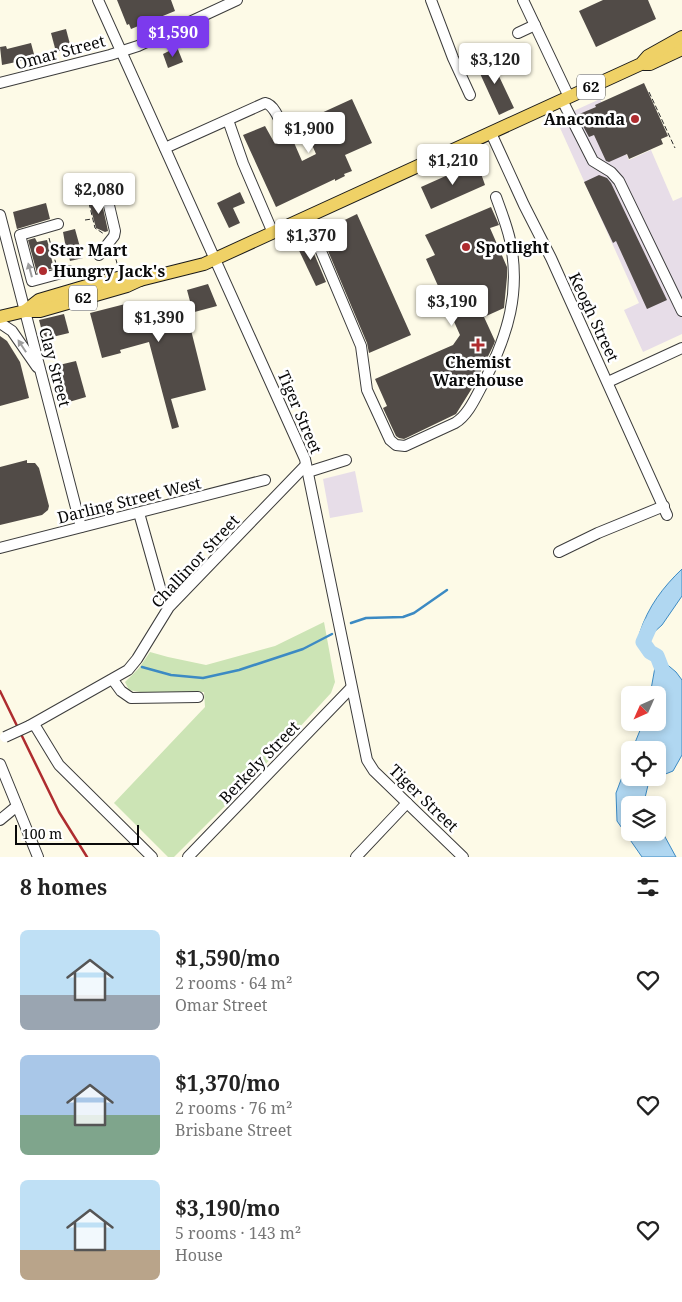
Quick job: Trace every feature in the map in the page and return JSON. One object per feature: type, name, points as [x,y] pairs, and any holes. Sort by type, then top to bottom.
[{"type":"main road","points":[[679,43],[682,31]]},
{"type":"main road","name":"62","points":[[0,317],[25,310],[40,311],[127,286],[140,280],[197,266],[215,259],[641,64],[648,56],[679,43]]},
{"type":"street","name":"Tiger Street","points":[[98,0],[301,449],[307,469],[367,760],[374,771],[463,857]]},
{"type":"street","name":"Omar Street","points":[[0,83],[138,46],[237,0]]},
{"type":"street","points":[[431,0],[453,58],[470,95]]},
{"type":"street","points":[[523,0],[593,161],[611,172],[619,181],[682,311]]},
{"type":"street","points":[[518,33],[535,25]]},
{"type":"street","points":[[165,148],[268,103],[273,107],[286,134]]},
{"type":"street","points":[[228,120],[243,163],[273,233]]},
{"type":"street","name":"Keogh Street","points":[[491,133],[551,258],[665,510],[559,552]]},
{"type":"street","points":[[72,188],[98,180],[104,184],[115,231],[114,236],[99,255]]},
{"type":"street","points":[[307,218],[361,346],[367,368],[367,390],[388,436],[396,445],[409,445],[461,419],[475,398],[496,356],[512,309],[515,273],[510,239],[496,197]]},
{"type":"street","name":"Clay Street","points":[[0,215],[81,527]]},
{"type":"street","points":[[58,224],[20,235],[32,281],[65,272]]},
{"type":"street","points":[[0,323],[13,332],[41,372]]},
{"type":"street","points":[[608,382],[682,348]]},
{"type":"street","points":[[307,469],[346,460]]},
{"type":"street","name":"Challinor Street","points":[[3,738],[31,725],[122,675],[134,663],[172,604],[307,469]]},
{"type":"street","name":"Darling Street West","points":[[0,548],[265,480]]},
{"type":"street","points":[[139,513],[161,591],[172,604]]},
{"type":"street","points":[[114,680],[121,691],[131,698],[198,697]]},
{"type":"street","name":"Berkely Street","points":[[188,857],[351,688]]},
{"type":"street","points":[[31,725],[59,765],[152,857]]},
{"type":"street","points":[[0,764],[38,857]]},
{"type":"street","points":[[356,857],[408,803]]},
{"type":"street","points":[[0,820],[17,806]]},
{"type":"path","points":[[649,92],[676,148]]},
{"type":"path","points":[[85,220],[92,218]]},
{"type":"path","points":[[49,238],[58,270],[65,272]]},
{"type":"shaded area","points":[[600,99],[629,160],[651,150],[673,201],[682,197],[682,334],[643,352],[624,310],[639,303],[556,119]]},
{"type":"shaded area","points":[[355,471],[363,512],[330,518],[323,479]]},
{"type":"green space","points":[[324,622],[335,682],[331,693],[251,780],[174,857],[168,857],[114,803],[205,707],[204,692],[151,694],[129,690],[125,682],[139,668],[150,652],[206,665],[275,646]]},
{"type":"water","points":[[682,569],[682,596],[662,625],[643,642],[640,632],[647,614],[662,590]]},
{"type":"water","points":[[657,656],[676,672],[682,680],[682,755],[673,771],[666,774],[666,741],[636,741],[640,731],[666,731],[666,686],[652,686]]},
{"type":"water","points":[[621,780],[621,786],[648,786],[645,796],[621,796],[621,827],[617,821],[616,793]]},
{"type":"water","points":[[666,839],[676,857],[642,857],[631,841],[666,841]]},
{"type":"building","points":[[117,0],[171,0],[175,11],[131,29],[129,24],[127,25]]},
{"type":"building","points":[[603,0],[648,0],[656,19],[596,47],[579,11]]},
{"type":"building","points":[[66,29],[71,48],[56,52],[51,33]]},
{"type":"building","points":[[31,43],[35,58],[2,65],[0,47],[6,46],[7,49]]},
{"type":"building","points":[[177,47],[183,62],[168,68],[163,54]]},
{"type":"building","points":[[488,53],[514,108],[499,115],[477,67],[482,64],[479,57]]},
{"type":"building","name":"Anaconda","points":[[644,83],[668,136],[661,139],[663,144],[629,159],[627,154],[609,162],[606,161],[594,135],[589,137],[577,115]]},
{"type":"building","points":[[352,99],[372,143],[345,155],[352,171],[344,174],[345,176],[276,207],[243,135],[265,126],[275,144],[292,138],[302,161],[316,154],[306,131],[322,124],[317,115]]},
{"type":"building","points":[[477,162],[485,185],[431,209],[421,187]]},
{"type":"building","points":[[599,175],[607,178],[611,183],[667,300],[647,309],[616,241],[613,243],[584,182]]},
{"type":"building","points":[[240,192],[245,203],[233,208],[240,223],[229,228],[217,203]]},
{"type":"building","points":[[101,199],[108,231],[105,232],[96,228],[89,202]]},
{"type":"building","points":[[46,203],[50,219],[17,229],[13,212]]},
{"type":"building","points":[[491,207],[499,225],[490,228],[507,267],[504,308],[484,317],[495,341],[494,344],[478,377],[471,379],[474,385],[456,414],[404,439],[399,438],[396,436],[383,408],[387,406],[375,379],[453,345],[460,335],[426,259],[435,255],[425,235]]},
{"type":"building","points":[[357,214],[411,335],[369,353],[367,343],[320,232]]},
{"type":"building","points":[[75,229],[83,258],[70,261],[67,249],[50,253],[54,268],[37,273],[28,240],[35,238],[37,242],[47,240],[49,247],[65,243],[63,232]]},
{"type":"building","points":[[307,237],[326,282],[316,286],[295,242]]},
{"type":"building","points":[[208,284],[217,306],[187,314],[206,390],[171,399],[179,427],[172,429],[149,342],[120,350],[121,353],[102,358],[90,313],[133,302],[137,318],[191,305],[187,290]]},
{"type":"building","points":[[64,314],[69,333],[44,339],[39,320]]},
{"type":"building","points":[[0,336],[7,341],[20,362],[29,398],[0,406]]},
{"type":"building","points":[[76,361],[86,397],[69,402],[59,365]]},
{"type":"building","points":[[27,460],[27,463],[35,463],[39,468],[49,506],[48,510],[42,515],[0,525],[0,467]]},
{"type":"waterway","points":[[351,623],[366,618],[403,617],[414,613],[447,590]]},
{"type":"waterway","points":[[651,624],[643,642],[650,652],[657,656],[664,674]]},
{"type":"waterway","points":[[142,667],[171,675],[203,678],[239,670],[303,649],[332,634]]},
{"type":"railway","points":[[0,691],[59,812],[87,857]]},
{"type":"place","name":"Anaconda","points":[[635,119]]},
{"type":"place","name":"Spotlight","points":[[466,247]]},
{"type":"place","name":"Star Mart","points":[[40,250]]},
{"type":"place","name":"Hungry Jack's","points":[[43,271]]},
{"type":"place","name":"Chemist Warehouse","points":[[478,345]]}]
